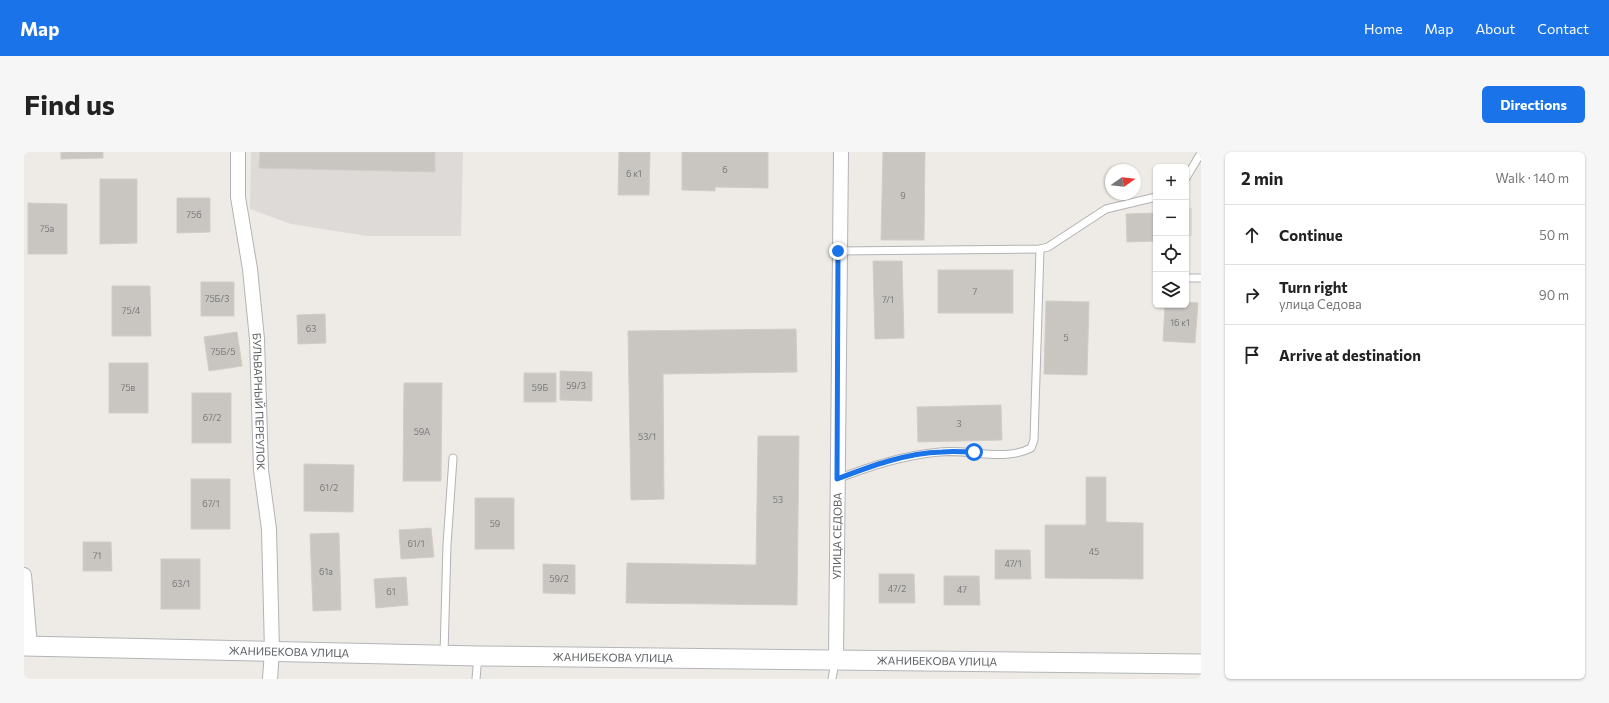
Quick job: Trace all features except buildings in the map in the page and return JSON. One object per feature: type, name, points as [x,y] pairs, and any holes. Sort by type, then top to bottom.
[{"type":"street","name":"БУЛЬВАРНЫЙ ПЕРЕУЛОК","points":[[238,152],[238,197],[250,268],[256,338],[261,470],[269,529],[272,651],[270,679]]},
{"type":"street","name":"УЛИЦА СЕДОВА","points":[[836,659],[838,251],[840,152]]},
{"type":"street","points":[[24,575],[27,646]]},
{"type":"street","name":"ЖАНИБЕКОВА УЛИЦА","points":[[27,646],[444,654],[478,656],[1201,664]]},
{"type":"lane","points":[[1189,173],[1201,152]]},
{"type":"lane","points":[[838,251],[1048,248],[1106,209],[1153,198]]},
{"type":"lane","points":[[837,479],[880,463],[910,456],[942,452],[974,452],[1011,455],[1024,452],[1031,448],[1034,440],[1040,249]]},
{"type":"lane","points":[[1189,278],[1201,278]]},
{"type":"lane","points":[[444,654],[447,545],[454,458]]},
{"type":"lane","points":[[476,679],[478,656]]},
{"type":"lane","name":"УЛИЦА СЕДОВА","points":[[832,679],[836,659]]},
{"type":"shaded area","points":[[251,152],[463,152],[461,236],[367,236],[291,224],[250,209]]},
{"type":"shaded area","points":[[1189,208],[1192,208],[1192,236],[1189,236]]},
{"type":"route","points":[[838,251],[837,479],[880,463],[910,456],[942,452],[974,452]]}]
